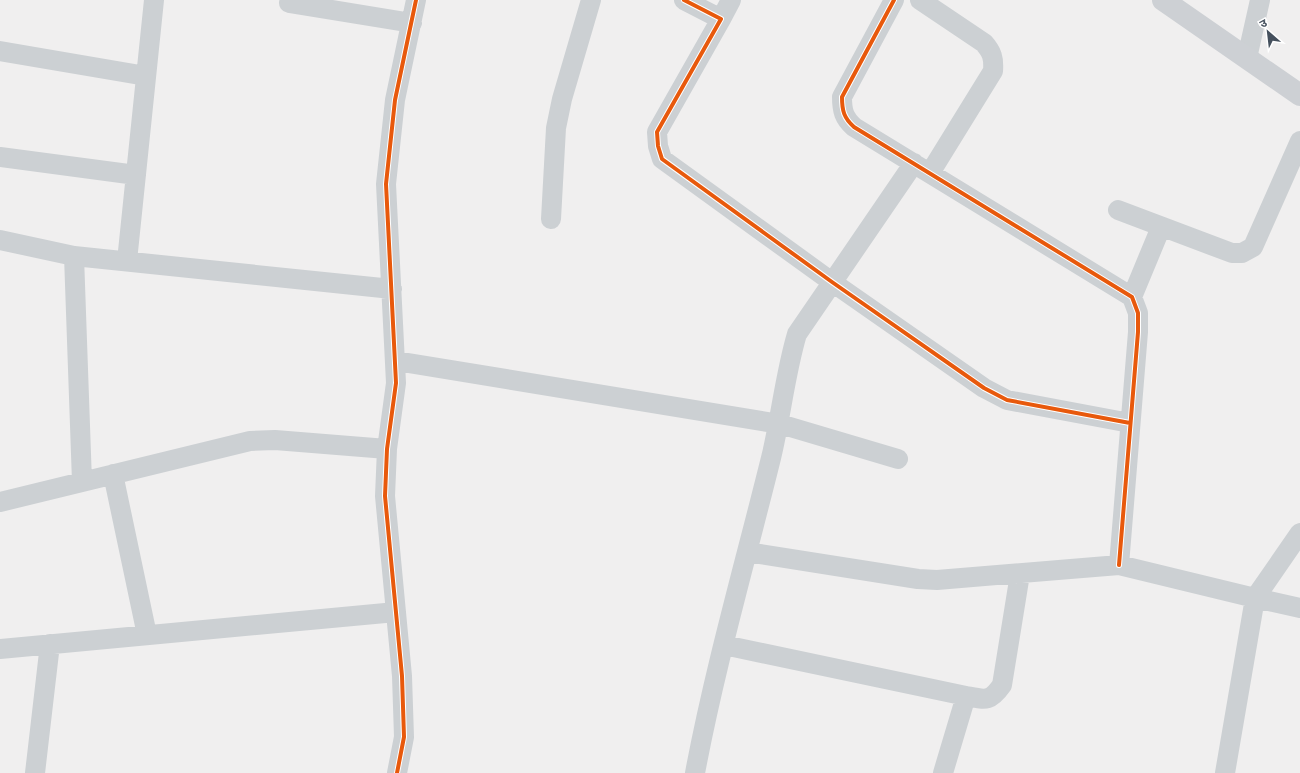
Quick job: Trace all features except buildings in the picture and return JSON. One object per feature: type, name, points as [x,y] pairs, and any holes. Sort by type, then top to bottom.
[{"type":"main road","points":[[1163,0],[1300,95]]},
{"type":"street","points":[[128,261],[154,0]]},
{"type":"street","points":[[397,773],[404,737],[402,676],[384,496],[387,449],[396,384],[386,184],[395,100],[416,0]]},
{"type":"street","points":[[551,219],[556,128],[562,99],[591,0]]},
{"type":"street","points":[[684,0],[721,19]]},
{"type":"street","points":[[731,0],[657,132],[658,146],[662,159],[832,282],[984,388],[1007,400],[1130,423]]},
{"type":"street","points":[[894,0],[842,97],[842,109],[846,119],[854,127],[1132,297],[1138,313],[1138,332],[1119,566]]},
{"type":"street","points":[[695,773],[708,706],[780,424],[793,348],[797,334],[832,282],[922,168],[993,71],[994,58],[984,42],[920,0]]},
{"type":"street","points":[[1247,58],[1260,0]]},
{"type":"street","points":[[289,3],[412,23]]},
{"type":"street","points":[[0,51],[146,76]]},
{"type":"street","points":[[1118,210],[1232,253],[1242,253],[1253,247],[1300,141]]},
{"type":"street","points":[[0,157],[136,176]]},
{"type":"street","points":[[1132,297],[1161,227]]},
{"type":"street","points":[[0,240],[74,256],[392,289]]},
{"type":"street","points":[[74,256],[82,482]]},
{"type":"street","points":[[396,362],[780,424],[898,459]]},
{"type":"street","points":[[0,502],[250,441],[275,440],[387,449]]},
{"type":"street","points":[[112,474],[147,635]]},
{"type":"street","points":[[1225,773],[1255,598],[1300,533]]},
{"type":"street","points":[[747,552],[918,579],[954,579],[1119,566],[1300,608]]},
{"type":"street","points":[[724,645],[982,700],[994,696],[1002,685],[1020,574]]},
{"type":"street","points":[[0,649],[396,612]]},
{"type":"street","points":[[35,773],[50,644]]},
{"type":"street","points":[[943,773],[966,696]]},
{"type":"cycle path","points":[[397,773],[404,737],[402,676],[385,496],[387,449],[396,383],[386,184],[395,100],[416,0]]},
{"type":"cycle path","points":[[684,0],[721,19],[657,132],[658,146],[662,159],[832,282],[984,388],[1007,400],[1130,423]]},
{"type":"cycle path","points":[[894,0],[842,97],[843,110],[848,120],[854,127],[1132,297],[1138,313],[1138,332],[1119,565]]}]
